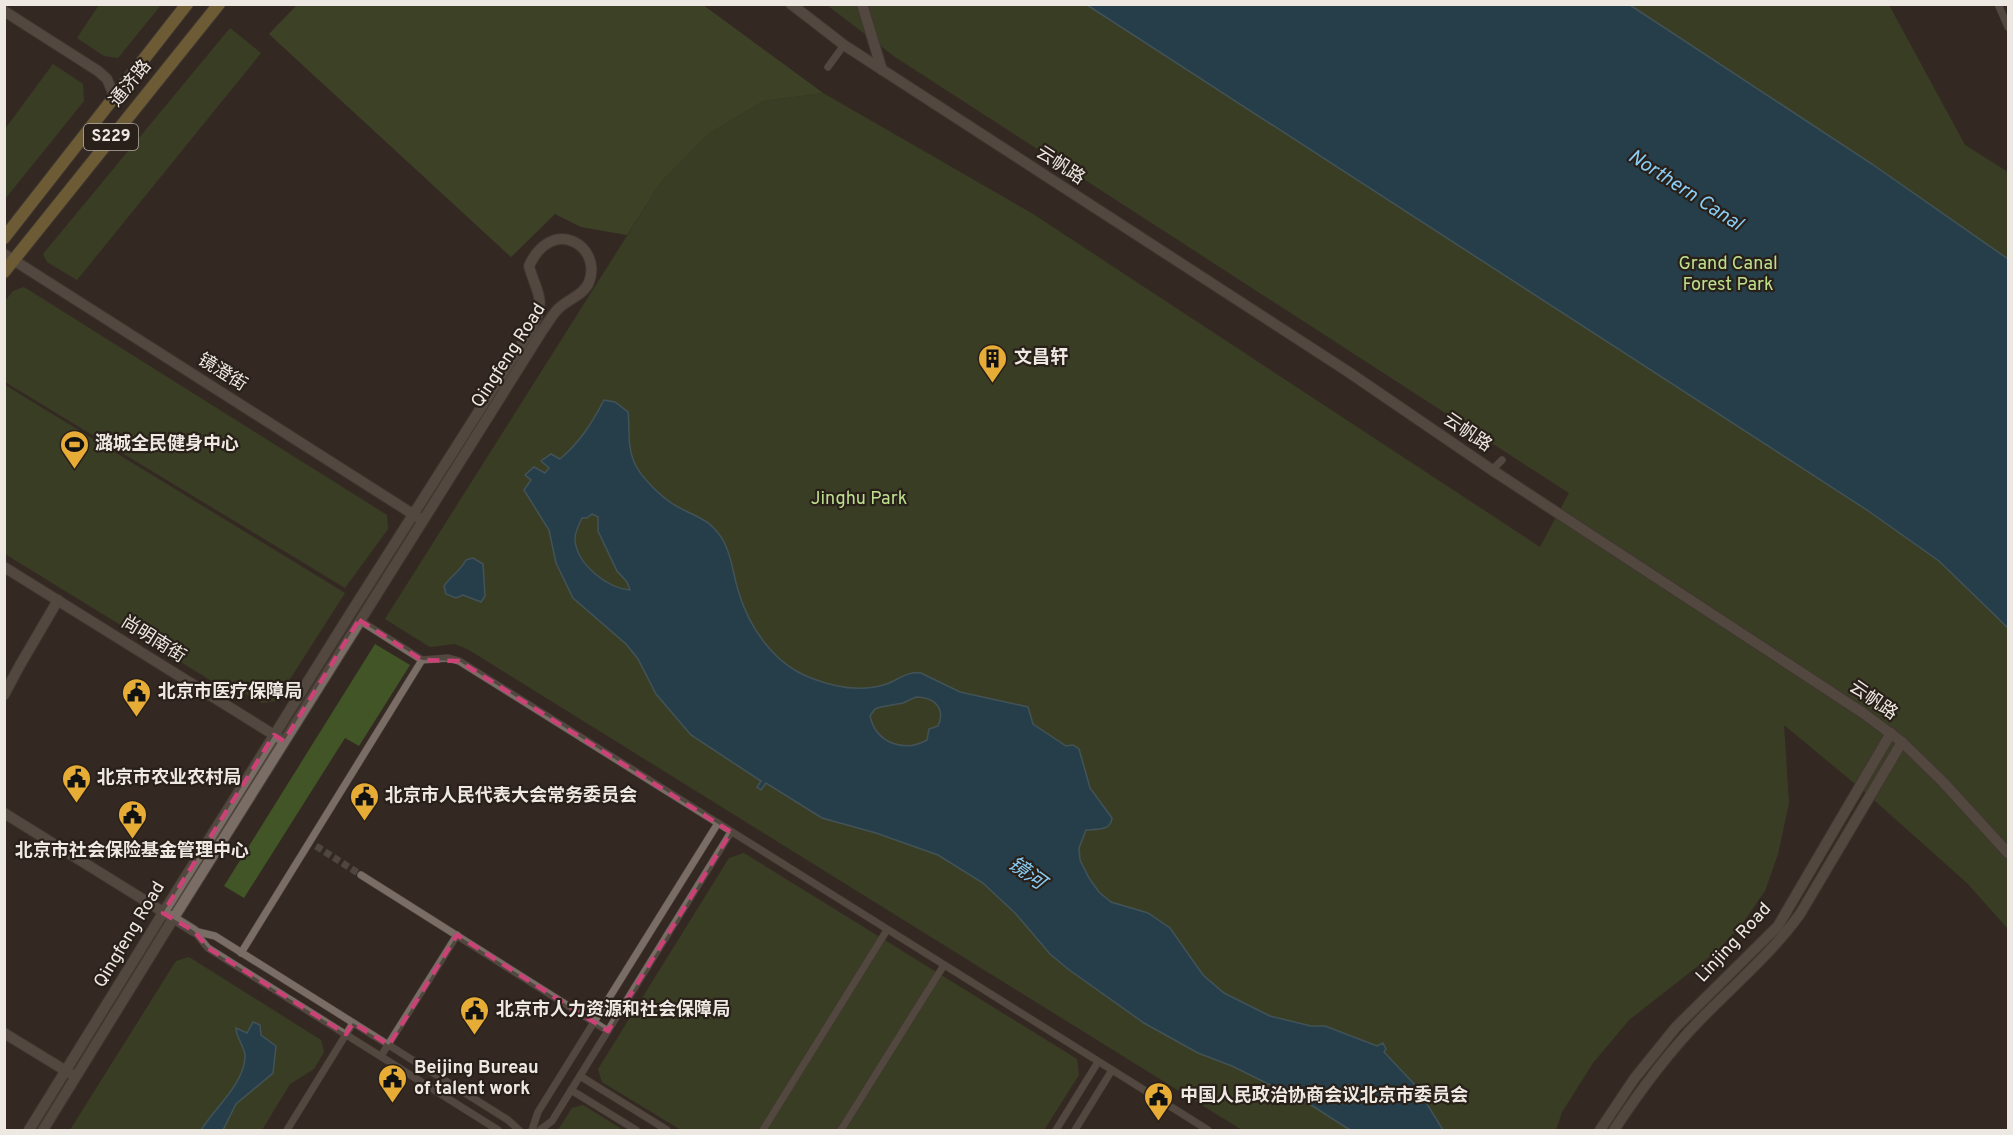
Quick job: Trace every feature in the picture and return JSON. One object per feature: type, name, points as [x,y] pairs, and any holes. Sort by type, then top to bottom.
[{"type":"main road","name":"通济路","points":[[4,238],[116,98],[187,4]]},
{"type":"main road","name":"通济路","points":[[4,272],[9,257],[219,4]]},
{"type":"street","name":"云帆路","points":[[791,4],[844,45],[1347,371],[1492,470],[1892,734],[1943,782],[2008,853]]},
{"type":"street","points":[[862,4],[882,70]]},
{"type":"street","points":[[1998,4],[2008,27]]},
{"type":"street","points":[[4,10],[98,71],[107,79],[116,98]]},
{"type":"street","points":[[828,67],[844,45]]},
{"type":"street","name":"Qingfeng Road","points":[[43,1131],[162,913],[279,738],[418,517],[540,314],[540,297],[529,266],[535,252],[548,241],[563,238],[579,244],[590,257],[589,283],[582,293],[556,310],[418,517]]},
{"type":"street","name":"镜澄街","points":[[9,257],[418,517]]},
{"type":"street","points":[[1492,470],[1502,460]]},
{"type":"street","name":"尚明南街","points":[[4,567],[279,738]]},
{"type":"street","points":[[4,695],[58,600]]},
{"type":"street","points":[[355,617],[423,660],[448,658],[459,661],[1208,1131]]},
{"type":"street","points":[[241,953],[313,844],[423,660]]},
{"type":"street","name":"Linjing Road","points":[[1600,1131],[1634,1079],[1676,1027],[1778,926],[1892,734]]},
{"type":"street","name":"Qingfeng Road","points":[[29,1131],[72,1075],[173,919],[279,738]]},
{"type":"street","name":"Linjing Road","points":[[1614,1131],[1634,1100],[1665,1060],[1698,1022],[1784,935],[1800,914],[1902,742]]},
{"type":"street","points":[[4,813],[162,913],[194,931],[215,936],[508,1120],[519,1131]]},
{"type":"street","points":[[532,1131],[538,1112],[718,824]]},
{"type":"street","points":[[540,1131],[552,1120],[731,832]]},
{"type":"street","points":[[361,875],[608,1031]]},
{"type":"street","points":[[764,1131],[887,930]]},
{"type":"street","points":[[194,931],[208,948],[498,1131]]},
{"type":"street","points":[[381,1056],[457,935]]},
{"type":"street","points":[[841,1131],[944,965]]},
{"type":"street","points":[[287,1131],[353,1023]]},
{"type":"street","points":[[4,1032],[72,1075]]},
{"type":"street","points":[[1056,1131],[1098,1062]]},
{"type":"street","points":[[1075,1131],[1112,1070]]},
{"type":"street","points":[[580,1076],[667,1131]]},
{"type":"street","points":[[571,1090],[636,1131]]},
{"type":"highlighted area","points":[[359,620],[422,660],[459,661],[731,832],[608,1031],[457,935],[389,1045],[353,1023],[346,1034],[208,948],[194,931],[163,913],[274,735],[284,741]]},
{"type":"green space","points":[[298,4],[703,5],[823,93],[763,101],[708,134],[661,182],[627,235],[581,227],[555,214],[511,257],[269,34]]},
{"type":"green space","points":[[99,5],[161,5],[118,58],[104,56],[77,38]]},
{"type":"green space","name":"Jinghu Park","points":[[827,5],[1889,5],[1965,145],[2008,172],[2008,929],[1967,883],[1865,792],[1784,725],[1789,803],[1778,854],[1765,891],[1742,924],[1717,951],[1629,1020],[1593,1063],[1562,1112],[1556,1130],[1242,1130],[469,650],[455,644],[430,647],[385,619],[661,182],[708,134],[763,101],[823,93],[1033,214],[1540,547],[1569,493],[895,57]]},
{"type":"green space","points":[[230,28],[261,53],[77,280],[47,262],[43,254]]},
{"type":"green space","points":[[53,64],[83,84],[84,101],[5,199],[5,129]]},
{"type":"green space","points":[[24,287],[387,515],[388,529],[345,588],[5,382],[5,301],[13,291]]},
{"type":"green space","name":"潞城全民健身中心","points":[[5,385],[345,593],[276,701],[262,703],[237,689],[228,691],[5,554]]},
{"type":"green space","points":[[375,644],[410,665],[359,746],[345,738],[244,898],[224,886]]},
{"type":"green space","points":[[744,853],[1077,1059],[1079,1075],[1044,1130],[681,1130],[602,1082],[598,1069],[729,858]]},
{"type":"green space","points":[[189,957],[321,1040],[324,1052],[314,1069],[290,1084],[262,1130],[70,1130],[176,961]]},
{"type":"green space","points":[[583,1105],[623,1130],[558,1130],[572,1108]]},
{"type":"water","name":"Northern Canal","points":[[1087,5],[1630,5],[1872,164],[2008,259],[2008,628],[1939,561],[1867,510]]},
{"type":"water","name":"镜河","points":[[604,400],[615,402],[628,412],[630,450],[634,462],[653,488],[678,507],[704,520],[719,534],[729,554],[738,590],[749,618],[765,643],[786,664],[811,678],[849,688],[878,686],[908,674],[921,673],[960,692],[1028,707],[1033,724],[1066,746],[1073,745],[1079,749],[1090,788],[1112,818],[1106,827],[1086,830],[1079,848],[1080,860],[1099,892],[1111,902],[1148,913],[1170,928],[1203,975],[1224,993],[1270,1016],[1311,1026],[1325,1026],[1377,1046],[1383,1043],[1386,1049],[1384,1052],[1416,1086],[1443,1130],[1350,1130],[1311,1105],[1232,1066],[1198,1053],[1144,1023],[1068,969],[1050,954],[1016,914],[983,883],[938,855],[876,833],[822,818],[766,783],[761,790],[757,787],[761,781],[691,735],[656,694],[638,659],[626,644],[573,598],[556,563],[549,530],[524,490],[531,480],[525,475],[534,467],[545,473],[549,468],[541,461],[551,454],[560,459],[567,453],[580,439]],"holes":[[[592,514],[598,517],[598,531],[617,571],[627,582],[630,590],[612,585],[595,574],[577,550],[575,538],[578,526],[582,518],[587,518]],[[916,697],[933,701],[939,709],[938,726],[929,729],[927,740],[909,746],[900,745],[892,743],[878,733],[870,716],[875,709],[903,703]]]},
{"type":"water","points":[[473,558],[483,564],[485,596],[481,602],[463,595],[456,598],[446,594],[444,586],[466,560]]},
{"type":"water","points":[[253,1022],[260,1025],[261,1035],[276,1046],[273,1073],[236,1104],[223,1130],[201,1130],[234,1087],[243,1068],[245,1054],[236,1028],[247,1033]]},
{"type":"tunnel","points":[[316,846],[361,875]]},
{"type":"place","name":"文昌轩","points":[[993,384]]},
{"type":"place","name":"潞城全民健身中心","points":[[74,470]]},
{"type":"place","name":"北京市医疗保障局","points":[[137,718]]},
{"type":"place","name":"北京市农业农村局","points":[[76,804]]},
{"type":"place","name":"北京市人民代表大会常务委员会","points":[[364,822]]},
{"type":"place","name":"北京市社会保险基金管理中心","points":[[132,840]]},
{"type":"place","name":"北京市人力资源和社会保障局","points":[[475,1036]]},
{"type":"place","name":"Beijing Bureau of talent work","points":[[393,1104]]},
{"type":"place","name":"中国人民政治协商会议北京市委员会","points":[[1159,1122]]},
{"type":"park label","name":"Grand Canal Forest Park","points":[[1728,274]]}]
